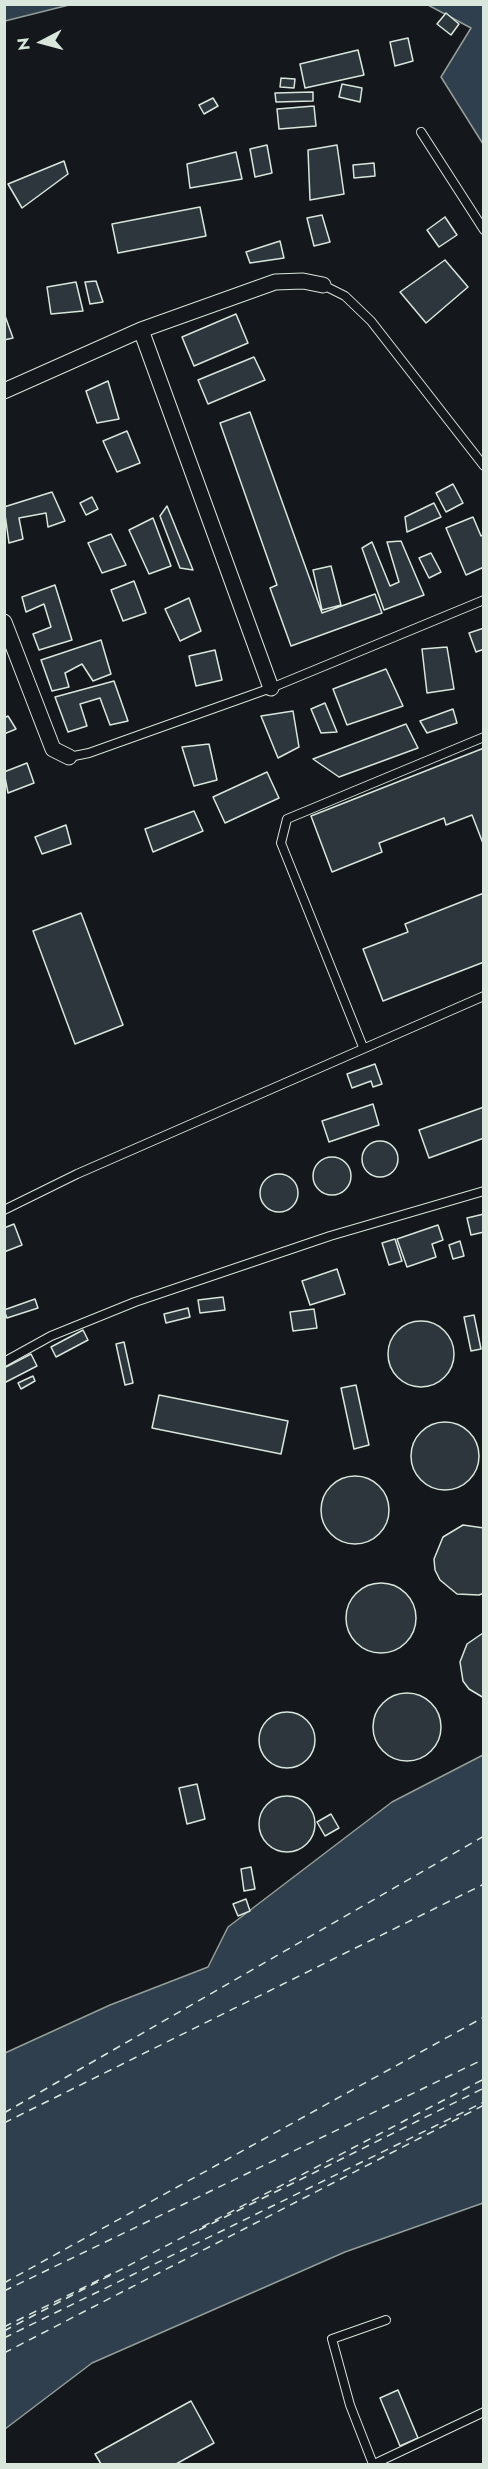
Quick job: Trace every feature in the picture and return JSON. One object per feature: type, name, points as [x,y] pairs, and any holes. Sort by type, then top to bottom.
[{"type":"street","points":[[4,391],[141,330],[275,282],[303,281],[323,285]]},
{"type":"street","points":[[141,330],[271,688]]},
{"type":"street","points":[[4,621],[53,749],[69,757]]},
{"type":"lane","points":[[421,132],[483,230]]},
{"type":"lane","points":[[323,285],[345,296],[371,321],[483,466]]},
{"type":"lane","points":[[69,757],[89,753],[271,688],[483,600]]},
{"type":"lane","points":[[363,1047],[281,843],[282,830],[287,819],[483,737]]},
{"type":"lane","points":[[4,1210],[77,1174],[483,996]]},
{"type":"lane","points":[[4,1362],[51,1336],[135,1302],[330,1236],[483,1191]]},
{"type":"lane","points":[[386,2320],[332,2339],[350,2405],[374,2464],[483,2412]]},
{"type":"water","points":[[5,4],[69,4],[69,5],[5,21]]},
{"type":"water","points":[[428,5],[483,5],[483,144],[441,77],[471,28]]},
{"type":"water","points":[[483,1755],[483,2203],[345,2252],[92,2363],[5,2429],[5,2053],[110,2005],[208,1967],[228,1927],[392,1802]]},
{"type":"building","points":[[446,13],[459,24],[451,35],[437,24]]},
{"type":"building","points":[[408,38],[413,61],[395,66],[390,42]]},
{"type":"building","points":[[358,50],[364,75],[305,88],[300,64]]},
{"type":"building","points":[[281,78],[295,79],[294,88],[280,87]]},
{"type":"building","points":[[342,84],[362,88],[360,102],[339,97]]},
{"type":"building","points":[[313,92],[313,101],[276,102],[275,93]]},
{"type":"building","points":[[213,98],[218,106],[204,114],[199,105]]},
{"type":"building","points":[[314,106],[316,126],[279,129],[277,109]]},
{"type":"building","points":[[267,145],[272,173],[255,177],[250,149]]},
{"type":"building","points":[[337,145],[344,194],[310,200],[308,150]]},
{"type":"building","points":[[236,152],[242,179],[190,188],[187,164]]},
{"type":"building","points":[[64,161],[68,174],[22,208],[8,184]]},
{"type":"building","points":[[374,163],[375,176],[354,178],[353,165]]},
{"type":"building","points":[[200,207],[206,236],[118,253],[112,224]]},
{"type":"building","points":[[322,215],[330,242],[314,246],[307,218]]},
{"type":"building","points":[[445,217],[457,235],[439,247],[427,230]]},
{"type":"building","points":[[280,241],[284,258],[250,263],[246,252]]},
{"type":"building","points":[[445,260],[468,287],[426,323],[400,292]]},
{"type":"building","points":[[96,281],[103,302],[90,304],[85,282]]},
{"type":"building","points":[[76,282],[83,311],[51,314],[47,287]]},
{"type":"building","points":[[4,313],[13,338],[4,340]]},
{"type":"building","points":[[236,314],[248,343],[194,366],[182,337]]},
{"type":"building","points":[[254,357],[265,380],[208,404],[198,380]]},
{"type":"building","points":[[108,381],[119,419],[97,423],[86,391]]},
{"type":"building","points":[[250,412],[322,613],[375,594],[382,613],[291,646],[270,588],[277,585],[220,423]]},
{"type":"building","points":[[127,431],[140,463],[117,472],[103,441]]},
{"type":"building","points":[[453,484],[463,503],[446,512],[436,493]]},
{"type":"building","points":[[52,492],[65,521],[48,527],[46,513],[19,518],[23,539],[9,543],[4,507]]},
{"type":"building","points":[[92,497],[98,509],[86,515],[80,503]]},
{"type":"building","points":[[434,503],[441,517],[407,532],[405,517]]},
{"type":"building","points":[[167,506],[193,570],[180,568],[160,516]]},
{"type":"building","points":[[473,517],[481,536],[484,534],[484,567],[466,575],[446,528]]},
{"type":"building","points":[[153,518],[171,566],[149,574],[129,530]]},
{"type":"building","points":[[111,534],[126,565],[102,573],[88,543]]},
{"type":"building","points":[[401,541],[424,595],[384,610],[362,548],[372,542],[390,586],[399,582],[387,542]]},
{"type":"building","points":[[431,553],[441,572],[429,578],[419,558]]},
{"type":"building","points":[[331,566],[341,605],[322,610],[313,570]]},
{"type":"building","points":[[134,581],[146,613],[123,621],[111,590]]},
{"type":"building","points":[[55,585],[72,640],[39,650],[33,634],[51,627],[44,604],[26,612],[22,597]]},
{"type":"building","points":[[189,598],[201,631],[180,641],[165,609]]},
{"type":"building","points":[[484,628],[484,649],[476,652],[469,633]]},
{"type":"building","points":[[101,640],[111,674],[93,681],[82,664],[65,673],[69,687],[52,691],[41,660]]},
{"type":"building","points":[[447,647],[454,689],[427,693],[422,649]]},
{"type":"building","points":[[215,650],[222,680],[196,686],[189,656]]},
{"type":"building","points":[[386,669],[403,706],[347,725],[333,689]]},
{"type":"building","points":[[114,681],[128,721],[110,725],[100,698],[80,704],[87,726],[68,732],[55,697]]},
{"type":"building","points":[[325,703],[337,732],[321,733],[311,709]]},
{"type":"building","points":[[453,709],[457,723],[427,733],[420,721]]},
{"type":"building","points":[[293,711],[299,747],[278,758],[261,716]]},
{"type":"building","points":[[8,716],[16,729],[4,734],[4,718]]},
{"type":"building","points":[[406,724],[418,748],[339,777],[313,759]]},
{"type":"building","points":[[209,744],[217,780],[194,786],[182,747]]},
{"type":"building","points":[[484,748],[484,846],[472,815],[446,825],[444,818],[379,843],[382,852],[332,872],[311,816]]},
{"type":"building","points":[[27,763],[34,783],[8,793],[4,772]]},
{"type":"building","points":[[267,772],[279,798],[225,823],[213,797]]},
{"type":"building","points":[[194,811],[203,831],[153,852],[145,829]]},
{"type":"building","points":[[66,825],[71,844],[42,854],[35,837]]},
{"type":"building","points":[[484,893],[484,962],[383,1001],[363,949],[408,932],[405,924]]},
{"type":"building","points":[[81,913],[123,1025],[75,1044],[33,931]]},
{"type":"building","points":[[375,1064],[382,1084],[373,1087],[371,1081],[352,1088],[347,1074]]},
{"type":"building","points":[[373,1104],[379,1125],[329,1142],[322,1121]]},
{"type":"building","points":[[484,1107],[484,1138],[429,1158],[419,1130]]},
{"type":"building","points":[[380,1141],[393,1146],[398,1159],[393,1172],[380,1177],[367,1172],[362,1159],[367,1146]]},
{"type":"building","points":[[332,1157],[345,1163],[351,1176],[345,1189],[332,1195],[319,1189],[313,1176],[319,1163]]},
{"type":"building","points":[[279,1174],[292,1180],[298,1193],[292,1206],[279,1212],[266,1206],[260,1193],[266,1180]]},
{"type":"building","points":[[484,1214],[484,1232],[471,1235],[467,1218]]},
{"type":"building","points":[[14,1224],[22,1245],[4,1252],[4,1228]]},
{"type":"building","points":[[438,1225],[443,1240],[432,1244],[436,1257],[407,1267],[397,1239]]},
{"type":"building","points":[[395,1239],[402,1261],[389,1265],[382,1243]]},
{"type":"building","points":[[460,1241],[464,1256],[453,1259],[449,1245]]},
{"type":"building","points":[[337,1269],[345,1294],[310,1305],[302,1281]]},
{"type":"building","points":[[223,1297],[225,1310],[200,1313],[198,1300]]},
{"type":"building","points":[[35,1299],[38,1308],[7,1318],[4,1310]]},
{"type":"building","points":[[188,1308],[190,1317],[166,1323],[164,1314]]},
{"type":"building","points":[[314,1309],[317,1328],[293,1331],[290,1312]]},
{"type":"building","points":[[474,1315],[481,1349],[471,1351],[464,1317]]},
{"type":"building","points":[[414,1321],[428,1321],[440,1326],[449,1335],[454,1354],[452,1367],[445,1378],[428,1387],[414,1387],[402,1382],[393,1373],[388,1361],[388,1347],[393,1335],[402,1326]]},
{"type":"building","points":[[83,1330],[88,1340],[56,1357],[51,1347]]},
{"type":"building","points":[[124,1342],[133,1383],[125,1385],[116,1344]]},
{"type":"building","points":[[31,1354],[37,1366],[4,1383],[4,1368]]},
{"type":"building","points":[[33,1376],[35,1381],[21,1389],[18,1383]]},
{"type":"building","points":[[356,1385],[369,1445],[354,1449],[341,1388]]},
{"type":"building","points":[[159,1395],[288,1421],[281,1454],[152,1428]]},
{"type":"building","points":[[445,1422],[458,1425],[469,1432],[476,1443],[479,1456],[476,1469],[469,1480],[458,1487],[445,1490],[432,1487],[421,1480],[414,1469],[411,1456],[414,1443],[421,1432],[432,1425]]},
{"type":"building","points":[[348,1476],[362,1476],[374,1481],[384,1491],[389,1510],[384,1529],[374,1539],[362,1544],[348,1544],[336,1539],[326,1529],[321,1517],[321,1503],[326,1491],[336,1481]]},
{"type":"building","points":[[463,1525],[484,1528],[484,1593],[479,1595],[457,1594],[440,1580],[435,1570],[434,1559],[443,1537]]},
{"type":"building","points":[[374,1583],[388,1583],[401,1589],[410,1598],[416,1611],[414,1631],[406,1643],[388,1653],[374,1653],[361,1647],[352,1638],[346,1625],[346,1611],[352,1598],[361,1589]]},
{"type":"building","points":[[483,1633],[484,1698],[469,1689],[463,1681],[460,1662],[467,1644]]},
{"type":"building","points":[[407,1693],[420,1696],[431,1703],[438,1714],[441,1727],[438,1740],[431,1751],[420,1758],[407,1761],[394,1758],[383,1751],[376,1740],[373,1727],[376,1714],[383,1703],[394,1696]]},
{"type":"building","points":[[287,1712],[298,1714],[307,1720],[313,1729],[315,1740],[313,1751],[307,1760],[298,1766],[287,1768],[276,1766],[267,1760],[261,1751],[259,1740],[261,1729],[267,1720],[276,1714]]},
{"type":"building","points":[[197,1784],[205,1819],[187,1824],[179,1788]]},
{"type":"building","points":[[282,1796],[292,1796],[307,1804],[313,1813],[315,1824],[313,1835],[307,1844],[292,1852],[282,1852],[271,1847],[264,1840],[259,1829],[259,1819],[264,1808],[271,1801]]},
{"type":"building","points":[[331,1814],[339,1828],[325,1836],[317,1822]]},
{"type":"building","points":[[251,1867],[255,1889],[244,1891],[241,1869]]},
{"type":"building","points":[[246,1899],[250,1911],[238,1916],[233,1904]]},
{"type":"building","points":[[398,2390],[418,2438],[400,2446],[380,2398]]},
{"type":"building","points":[[191,2401],[214,2443],[176,2464],[101,2464],[95,2454]]},
{"type":"ferry route","points":[[4,2113],[484,1836]]},
{"type":"ferry route","points":[[4,2123],[484,1884]]},
{"type":"ferry route","points":[[4,2283],[484,2017]]},
{"type":"ferry route","points":[[4,2291],[484,2059]]},
{"type":"ferry route","points":[[4,2331],[484,2079]]},
{"type":"ferry route","points":[[199,2230],[484,2088]]},
{"type":"ferry route","points":[[4,2338],[484,2102]]},
{"type":"ferry route","points":[[4,2353],[484,2105]]},
{"type":"ferry route","points":[[4,2327],[111,2274]]}]
